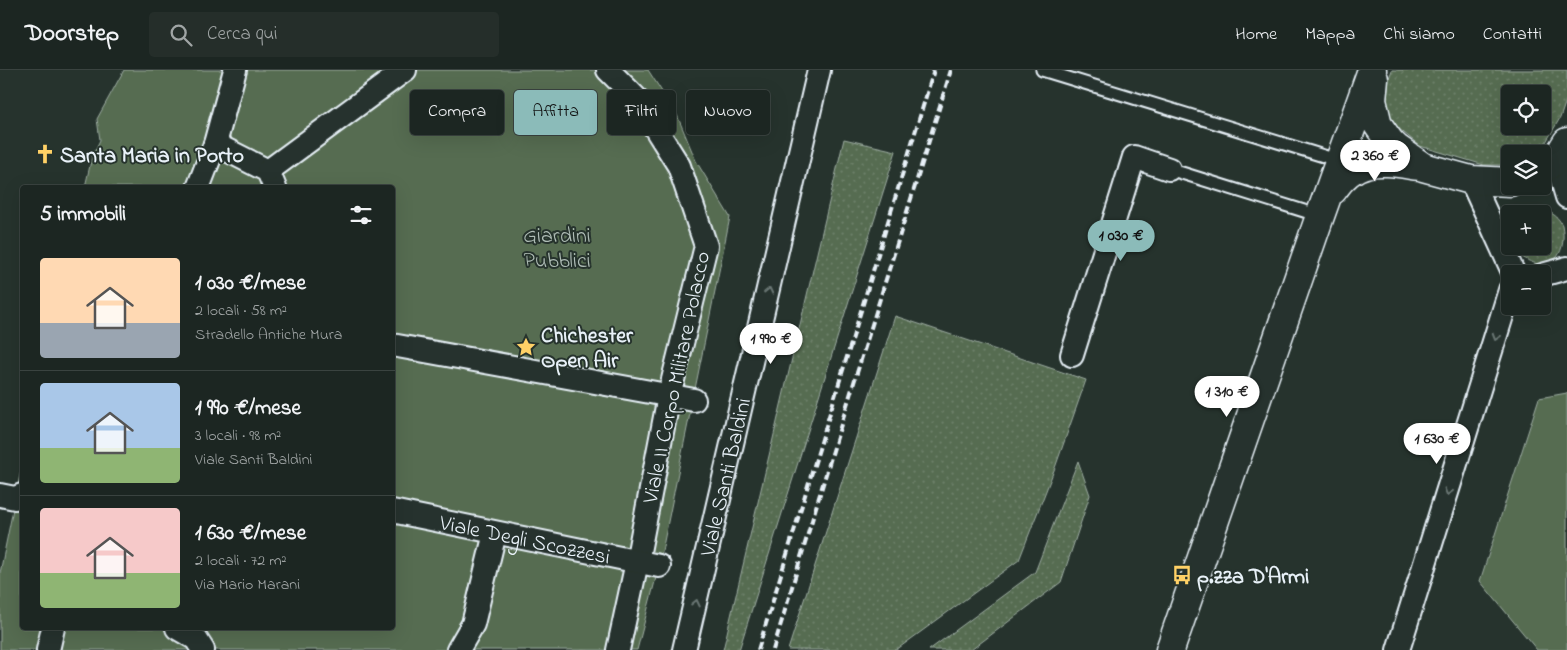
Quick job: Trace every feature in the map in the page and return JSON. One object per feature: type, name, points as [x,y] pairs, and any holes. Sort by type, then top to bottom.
[{"type":"street","points":[[199,185],[215,144],[235,70]]},
{"type":"street","points":[[215,144],[272,180],[405,70]]},
{"type":"street","name":"Viale II Corpo Militare Polacco","points":[[608,70],[636,99],[679,166],[706,246],[668,396],[637,562],[618,650]]},
{"type":"street","name":"Viale Santi Baldini","points":[[684,650],[819,70]]},
{"type":"street","points":[[1170,650],[1323,208],[1374,70]]},
{"type":"street","points":[[1374,70],[1372,100],[1378,125],[1396,148],[1423,167]]},
{"type":"street","points":[[1072,355],[1134,157],[1169,169]]},
{"type":"street","points":[[1555,158],[1567,197]]},
{"type":"street","points":[[1323,208],[1337,183],[1347,173],[1362,164],[1381,161],[1423,167],[1472,180],[1501,182]]},
{"type":"street","points":[[1472,180],[1510,265]]},
{"type":"street","points":[[1551,272],[1567,268]]},
{"type":"street","points":[[1398,650],[1502,315]]},
{"type":"street","points":[[395,346],[694,400]]},
{"type":"street","points":[[0,495],[15,498],[20,496]]},
{"type":"street","name":"Viale Degli Scozzesi","points":[[395,512],[659,566]]},
{"type":"street","points":[[458,650],[473,624],[495,533]]},
{"type":"street","points":[[48,650],[53,630]]},
{"type":"street","points":[[183,630],[196,639],[203,650]]},
{"type":"lane","points":[[1042,70],[1340,161]]},
{"type":"lane","points":[[1169,169],[1323,208]]},
{"type":"green space","name":"Giardini Pubblici","points":[[124,70],[648,70],[661,90],[607,90],[607,135],[676,135],[676,113],[696,161],[730,217],[659,566],[637,650],[0,650],[0,573],[20,475],[20,630],[395,630],[395,185],[85,185],[92,157],[100,140],[97,119]]},
{"type":"green space","points":[[1392,70],[1567,70],[1567,98],[1560,118],[1551,133],[1551,85],[1501,85],[1501,135],[1550,135],[1544,145],[1501,145],[1501,165],[1484,165],[1420,146],[1398,128],[1386,109],[1389,78]]},
{"type":"green space","points":[[844,139],[896,151],[739,650],[723,650]]},
{"type":"green space","points":[[1551,214],[1558,218],[1562,225],[1563,243],[1557,257],[1546,264],[1538,264],[1521,255],[1551,255]]},
{"type":"green space","points":[[895,316],[1086,380],[1056,465],[1019,560],[896,650],[788,650]]},
{"type":"green space","points":[[1567,393],[1567,650],[1537,650],[1480,581],[1539,398]]},
{"type":"green space","points":[[1078,461],[1090,495],[1061,582],[971,650],[929,650],[1035,572]]},
{"type":"railway","points":[[758,650],[934,70]]},
{"type":"railway","points":[[773,650],[951,70]]},
{"type":"place","name":"Santa Maria in Porto","points":[[45,154]]},
{"type":"place","name":"Chichester Open Air","points":[[526,347]]},
{"type":"place","name":"p.zza D'Armi","points":[[1182,575]]}]
